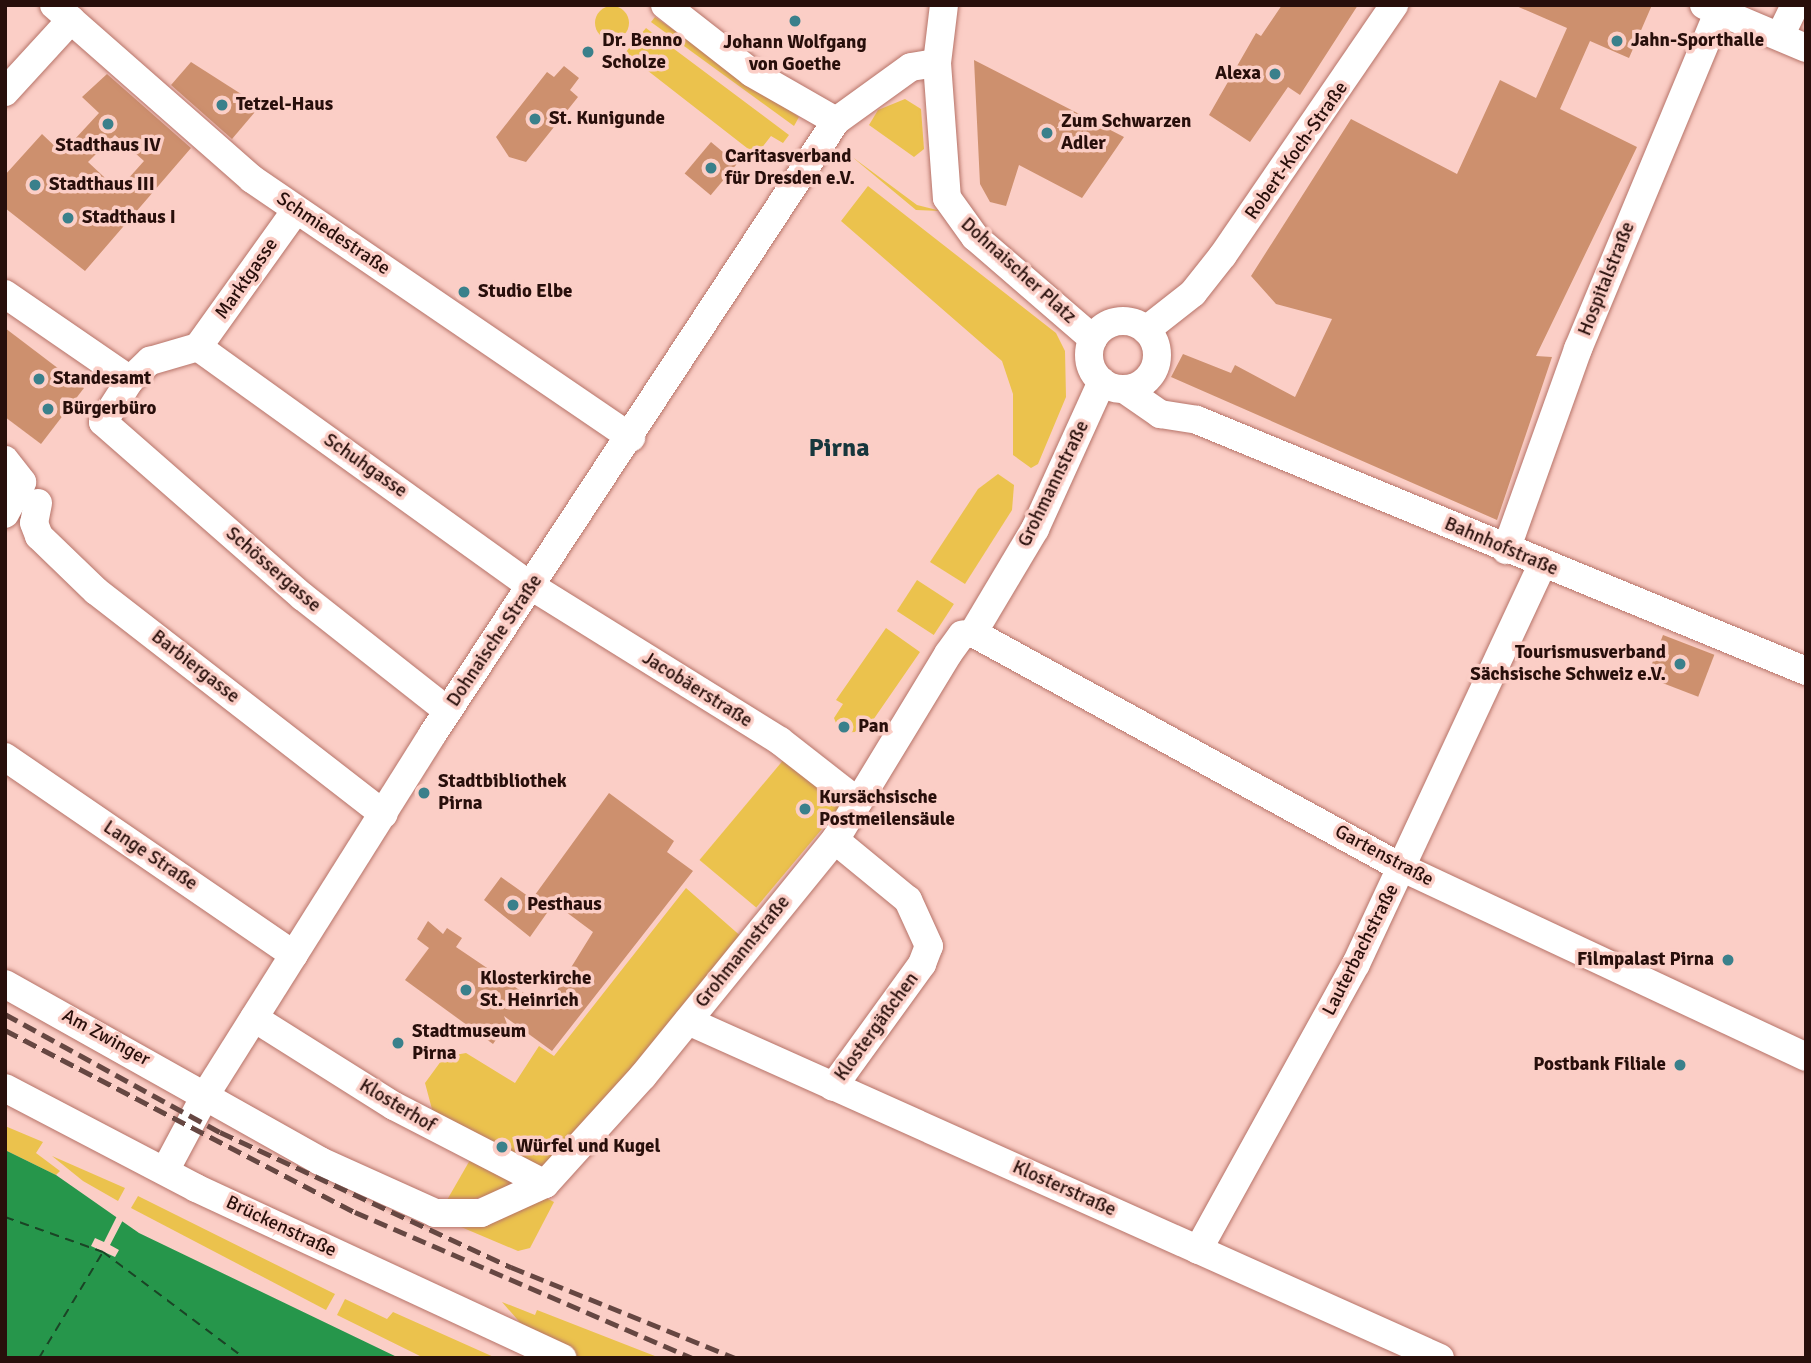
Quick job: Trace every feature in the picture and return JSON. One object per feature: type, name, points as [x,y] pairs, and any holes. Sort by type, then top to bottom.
[{"type":"street","points":[[665,5],[763,80],[836,121],[911,67],[937,63],[944,5]]},
{"type":"street","name":"Robert-Koch-Straße","points":[[1152,340],[1193,293],[1304,145],[1394,5]]},
{"type":"street","points":[[1711,8],[1793,42],[1795,5]]},
{"type":"street","name":"Hospitalstraße","points":[[1506,550],[1578,349],[1711,8]]},
{"type":"street","points":[[5,92],[63,13]]},
{"type":"street","name":"Schmiedestraße","points":[[63,13],[219,153],[296,210],[631,438]]},
{"type":"street","name":"Dohnaischer Platz","points":[[937,63],[949,170],[973,208],[1100,332],[1090,362],[1124,383]]},
{"type":"street","name":"Dohnaische Straße","points":[[166,1169],[205,1094],[447,711],[631,438],[836,121]]},
{"type":"street","name":"Marktgasse","points":[[198,348],[296,210]]},
{"type":"street","points":[[5,294],[130,380],[150,361],[198,348]]},
{"type":"street","points":[[1100,332],[1127,321],[1152,340],[1124,383]]},
{"type":"street","name":"Schuhgasse","points":[[198,348],[531,586]]},
{"type":"street","name":"Schössergasse","points":[[130,380],[103,422],[303,597],[447,711]]},
{"type":"street","name":"Bahnhofstraße","points":[[1124,383],[1160,414],[1197,420],[1542,565],[1806,671]]},
{"type":"street","name":"Grohmannstraße","points":[[205,1094],[320,1161],[435,1213],[481,1213],[545,1184],[688,1021],[835,840],[948,654],[962,635],[973,633],[1124,383]]},
{"type":"street","points":[[5,460],[19,471],[30,497],[5,514]]},
{"type":"street","name":"Barbiergasse","points":[[30,497],[39,536],[96,591],[384,814]]},
{"type":"street","name":"Lauterbachstraße","points":[[1198,1250],[1403,868],[1542,565]]},
{"type":"street","name":"Jacobäerstraße","points":[[531,586],[780,741],[858,802]]},
{"type":"street","name":"Gartenstraße","points":[[973,633],[1403,868],[1806,1057]]},
{"type":"street","name":"Lange Straße","points":[[5,757],[294,955]]},
{"type":"street","name":"Klostergäßchen","points":[[833,1087],[922,964],[929,946],[908,900],[835,840]]},
{"type":"street","name":"Am Zwinger","points":[[5,984],[205,1094]]},
{"type":"street","name":"Klosterhof","points":[[254,1018],[394,1106],[545,1184]]},
{"type":"street","name":"Klosterstraße","points":[[688,1021],[1198,1250],[1233,1262],[1440,1358]]},
{"type":"street","name":"Brückenstraße","points":[[5,1088],[166,1169],[562,1358]]},
{"type":"shaded area","points":[[612,6],[624,11],[629,23],[624,35],[612,40],[600,35],[595,23],[600,11]]},
{"type":"shaded area","points":[[655,17],[799,117],[794,126],[651,22]]},
{"type":"shaded area","points":[[646,28],[789,135],[783,143],[771,136],[756,155],[625,53]]},
{"type":"shaded area","points":[[905,99],[921,109],[924,149],[914,157],[869,125],[878,110]]},
{"type":"shaded area","points":[[851,156],[917,205],[941,211],[916,210]]},
{"type":"shaded area","points":[[868,186],[1056,333],[1065,351],[1066,397],[1038,464],[1031,468],[1013,455],[1013,394],[1002,361],[841,221]]},
{"type":"shaded area","points":[[998,474],[1014,485],[1012,510],[965,584],[930,562],[978,489]]},
{"type":"shaded area","points":[[917,580],[954,604],[934,635],[897,611]]},
{"type":"shaded area","points":[[886,628],[920,652],[871,723],[864,719],[855,732],[840,733],[834,718],[843,704],[836,700]]},
{"type":"shaded area","points":[[785,758],[842,806],[756,907],[700,860]]},
{"type":"shaded area","points":[[686,888],[744,939],[545,1174],[433,1113],[425,1083],[444,1057],[466,1053],[515,1083],[539,1046],[554,1056]]},
{"type":"shaded area","points":[[5,1126],[43,1142],[36,1153],[60,1171],[56,1175],[5,1150]]},
{"type":"shaded area","points":[[5,1150],[56,1175],[139,1233],[399,1358],[5,1358]]},
{"type":"shaded area","points":[[52,1156],[125,1188],[118,1201],[83,1181]]},
{"type":"shaded area","points":[[470,1160],[525,1186],[443,1207]]},
{"type":"shaded area","points":[[538,1194],[554,1202],[530,1248],[518,1251],[454,1224]]},
{"type":"shaded area","points":[[138,1196],[335,1294],[326,1310],[131,1208]]},
{"type":"shaded area","points":[[345,1299],[387,1319],[393,1312],[496,1358],[424,1358],[337,1315]]},
{"type":"shaded area","points":[[502,1302],[535,1315],[537,1310],[660,1358],[580,1358],[530,1334]]},
{"type":"pier","points":[[118,1214],[124,1218],[110,1245],[119,1250],[115,1257],[91,1246],[95,1238],[104,1242]]},
{"type":"building","name":"Alexa","points":[[1282,5],[1358,5],[1300,95],[1288,87],[1250,142],[1209,115],[1256,33],[1261,36]]},
{"type":"building","points":[[1514,5],[1652,5],[1629,58],[1590,41],[1560,109],[1637,147],[1536,356],[1552,357],[1497,520],[1171,377],[1183,354],[1231,373],[1235,365],[1295,397],[1332,319],[1276,304],[1251,276],[1351,119],[1457,174],[1500,80],[1536,98],[1567,28]]},
{"type":"building","name":"Zum Schwarzen Adler","points":[[974,60],[1124,137],[1082,198],[1019,165],[1006,206],[990,202],[980,184]]},
{"type":"building","name":"Tetzel-Haus","points":[[191,62],[260,106],[232,139],[171,85]]},
{"type":"building","name":"St. Kunigunde","points":[[564,66],[579,78],[570,90],[578,97],[526,162],[509,157],[496,137],[547,72],[554,77]]},
{"type":"building","points":[[107,74],[191,148],[85,271],[5,208],[5,175],[42,134],[62,153],[99,113],[82,97]],"holes":[[[115,135],[144,161],[118,190],[88,162]]]},
{"type":"building","name":"Caritasverband für Dresden e.V.","points":[[711,142],[737,164],[711,195],[685,173]]},
{"type":"building","name":"Standesamt","points":[[5,328],[84,388],[41,444],[5,417]]},
{"type":"building","name":"Tourismusverband Sächsische Schweiz e.V.","points":[[1663,635],[1714,655],[1698,697],[1647,677]]},
{"type":"building","points":[[609,793],[674,841],[667,852],[693,871],[552,1051],[504,1016],[507,1024],[493,1044],[405,980],[429,948],[417,939],[428,921],[443,934],[447,928],[462,938],[456,947],[546,1008],[593,932],[554,903],[530,937],[484,900],[501,877],[532,899]]},
{"type":"ferry route","points":[[5,1217],[103,1252],[244,1358]]},
{"type":"ferry route","points":[[39,1358],[103,1252]]},
{"type":"railway","points":[[5,1014],[220,1132],[511,1267],[735,1358]]},
{"type":"railway","points":[[5,1030],[355,1212],[692,1358]]},
{"type":"place","name":"Johann Wolfgang von Goethe","points":[[795,21]]},
{"type":"place","name":"Jahn-Sporthalle","points":[[1617,41]]},
{"type":"place","name":"Dr. Benno Scholze","points":[[588,52]]},
{"type":"place","name":"Alexa","points":[[1275,74]]},
{"type":"place","name":"Tetzel-Haus","points":[[222,105]]},
{"type":"place","name":"St. Kunigunde","points":[[535,119]]},
{"type":"place","name":"Stadthaus IV","points":[[108,124]]},
{"type":"place","name":"Zum Schwarzen Adler","points":[[1047,133]]},
{"type":"place","name":"Caritasverband für Dresden e.V.","points":[[711,168]]},
{"type":"place","name":"Stadthaus III","points":[[35,185]]},
{"type":"place","name":"Stadthaus I","points":[[68,218]]},
{"type":"place","name":"Studio Elbe","points":[[464,292]]},
{"type":"place","name":"Standesamt","points":[[39,379]]},
{"type":"place","name":"Bürgerbüro","points":[[48,409]]},
{"type":"place","name":"Tourismusverband Sächsische Schweiz e.V.","points":[[1680,664]]},
{"type":"place","name":"Pan","points":[[844,727]]},
{"type":"place","name":"Stadtbibliothek Pirna","points":[[424,793]]},
{"type":"place","name":"Kursächsische Postmeilensäule","points":[[805,809]]},
{"type":"place","name":"Pesthaus","points":[[513,905]]},
{"type":"place","name":"Filmpalast Pirna","points":[[1728,960]]},
{"type":"place","name":"Klosterkirche St. Heinrich","points":[[466,990]]},
{"type":"place","name":"Stadtmuseum Pirna","points":[[398,1043]]},
{"type":"place","name":"Postbank Filiale","points":[[1680,1065]]},
{"type":"place","name":"Würfel und Kugel","points":[[502,1147]]},
{"type":"district","name":"Pirna","points":[[839,449]]}]
